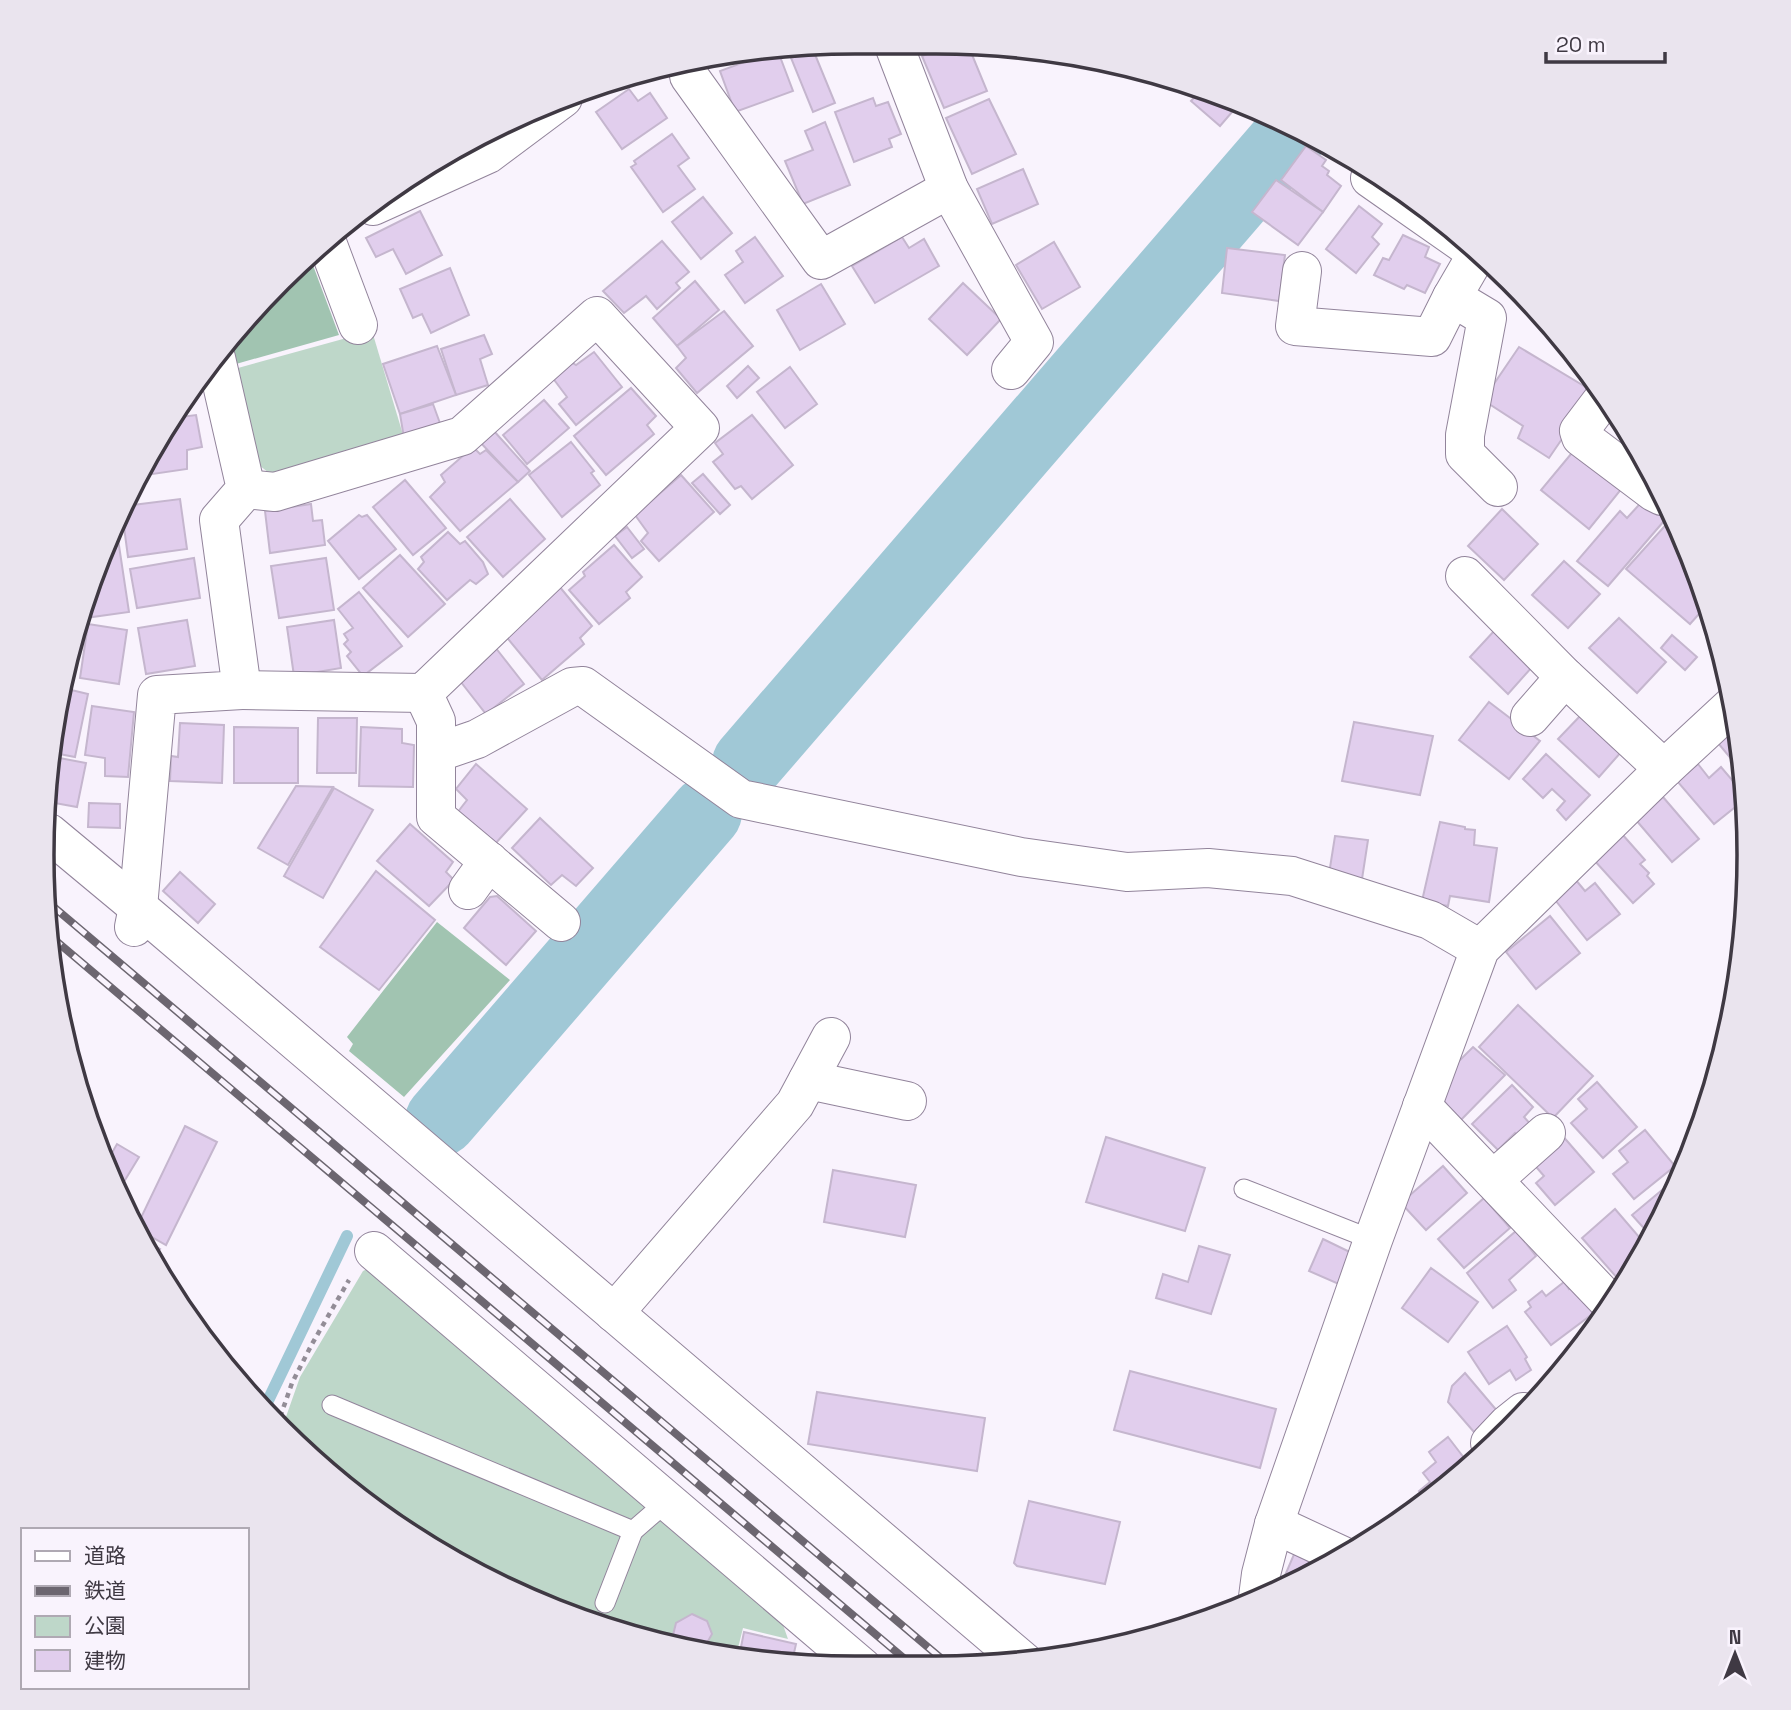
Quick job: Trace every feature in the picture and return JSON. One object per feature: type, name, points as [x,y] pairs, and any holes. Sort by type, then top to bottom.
[{"type":"street","points":[[897,54],[949,189],[1034,342],[1011,370]]},
{"type":"street","points":[[689,72],[821,260],[949,189]]},
{"type":"street","points":[[413,187],[488,154],[526,125]]},
{"type":"street","points":[[330,251],[358,325]]},
{"type":"street","points":[[1302,271],[1295,326],[1432,337],[1472,261]]},
{"type":"street","points":[[1452,297],[1487,318],[1465,435],[1465,454],[1498,487]]},
{"type":"street","points":[[135,921],[158,695],[243,690],[423,693],[699,428],[597,316],[462,436],[275,492],[246,489]]},
{"type":"street","points":[[219,370],[246,489]]},
{"type":"street","points":[[1599,405],[1579,431],[1581,437],[1646,486]]},
{"type":"street","points":[[243,690],[219,520],[246,489]]},
{"type":"street","points":[[1465,576],[1565,677],[1664,769]]},
{"type":"street","points":[[1530,718],[1565,677]]},
{"type":"street","points":[[436,753],[477,739],[572,687],[583,686],[741,799],[1021,857],[1128,872],[1208,868],[1292,876],[1430,920],[1480,950]]},
{"type":"street","points":[[423,693],[436,721],[436,817],[478,875],[561,922]]},
{"type":"street","points":[[1259,1587],[1274,1524],[1373,1240],[1480,950],[1724,714]]},
{"type":"street","points":[[55,839],[135,921],[614,1313],[1012,1652]]},
{"type":"street","points":[[614,1313],[795,1104],[831,1037]]},
{"type":"street","points":[[808,1080],[907,1101]]},
{"type":"street","points":[[1422,1106],[1493,1180],[1553,1264],[1603,1298]]},
{"type":"street","points":[[1493,1180],[1546,1133]]},
{"type":"street","points":[[374,1251],[849,1656]]},
{"type":"street","points":[[1274,1524],[1331,1551]]},
{"type":"street","points":[[808,1654],[814,1626]]},
{"type":"lane","points":[[1244,1189],[1373,1240]]},
{"type":"lane","points":[[332,1405],[633,1531]]},
{"type":"lane","points":[[605,1603],[633,1531],[656,1511],[665,1499]]},
{"type":"path","points":[[282,1413],[292,1383],[312,1344],[362,1258],[374,1251]]},
{"type":"green space","points":[[313,266],[339,335],[236,364],[233,352],[253,327]]},
{"type":"green space","points":[[372,331],[404,438],[273,476],[255,462],[238,368]]},
{"type":"green space","points":[[437,922],[510,980],[404,1097],[349,1051],[353,1044],[347,1037]]},
{"type":"green space","points":[[369,1268],[782,1622],[788,1639],[743,1628],[738,1647],[699,1640],[598,1613],[549,1595],[501,1573],[410,1521],[327,1457],[286,1418],[300,1377],[363,1271]]},
{"type":"building","points":[[972,55],[987,91],[944,108],[922,56]]},
{"type":"building","points":[[815,56],[835,103],[813,112],[791,57]]},
{"type":"building","points":[[781,58],[793,91],[735,112],[720,71],[744,62]]},
{"type":"building","points":[[629,89],[638,101],[650,93],[667,118],[622,149],[596,112]]},
{"type":"building","points":[[1194,97],[1233,112],[1220,126],[1191,101]]},
{"type":"building","points":[[873,98],[876,106],[888,102],[901,134],[889,139],[892,147],[854,162],[835,112]]},
{"type":"building","points":[[989,99],[1016,154],[972,174],[946,118]]},
{"type":"building","points":[[825,122],[850,185],[803,204],[785,161],[813,150],[805,131]]},
{"type":"building","points":[[672,134],[689,158],[678,166],[695,189],[663,212],[631,167],[636,164],[634,161]]},
{"type":"building","points":[[1306,146],[1326,160],[1322,166],[1329,171],[1327,175],[1341,186],[1323,212],[1281,180]]},
{"type":"building","points":[[1023,169],[1038,204],[992,224],[977,189]]},
{"type":"building","points":[[1276,180],[1323,212],[1298,245],[1252,212]]},
{"type":"building","points":[[703,197],[732,233],[701,259],[672,222]]},
{"type":"building","points":[[1359,206],[1382,224],[1372,237],[1379,244],[1356,273],[1326,249]]},
{"type":"building","points":[[420,211],[442,255],[406,274],[393,249],[376,257],[366,238]]},
{"type":"building","points":[[1403,235],[1429,247],[1425,257],[1440,264],[1425,293],[1407,285],[1404,289],[1374,275],[1383,258],[1389,260]]},
{"type":"building","points":[[755,237],[783,276],[745,303],[725,275],[743,262],[736,251]]},
{"type":"building","points":[[902,237],[909,248],[924,239],[939,266],[875,303],[852,266]]},
{"type":"building","points":[[662,241],[689,272],[676,283],[680,288],[657,309],[646,296],[624,313],[603,291]]},
{"type":"building","points":[[1054,242],[1080,287],[1042,309],[1016,265]]},
{"type":"building","points":[[1227,248],[1285,255],[1279,301],[1222,293]]},
{"type":"building","points":[[450,268],[469,315],[431,333],[422,314],[413,318],[400,289]]},
{"type":"building","points":[[695,281],[719,310],[677,346],[653,318]]},
{"type":"building","points":[[963,283],[1001,319],[967,355],[929,319]]},
{"type":"building","points":[[821,284],[845,324],[800,350],[777,310]]},
{"type":"building","points":[[724,311],[753,346],[697,393],[676,368],[686,358],[677,346]]},
{"type":"building","points":[[484,335],[492,354],[480,359],[488,385],[456,395],[441,349]]},
{"type":"building","points":[[437,346],[456,395],[400,414],[383,364]]},
{"type":"building","points":[[1519,347],[1585,386],[1591,396],[1549,458],[1518,438],[1523,426],[1483,400]]},
{"type":"building","points":[[594,352],[622,387],[576,425],[559,404],[567,397],[552,377],[571,362],[576,365]]},
{"type":"building","points":[[748,366],[759,378],[737,398],[727,386]]},
{"type":"building","points":[[790,367],[817,404],[785,428],[757,392]]},
{"type":"building","points":[[631,388],[656,416],[647,425],[654,434],[606,475],[574,436]]},
{"type":"building","points":[[544,400],[569,428],[527,464],[503,435]]},
{"type":"building","points":[[433,404],[441,426],[404,438],[400,414]]},
{"type":"building","points":[[196,415],[202,447],[187,450],[187,469],[152,474],[162,455],[185,416]]},
{"type":"building","points":[[752,415],[793,465],[752,499],[741,486],[735,489],[713,462],[723,454],[715,443]]},
{"type":"building","points":[[493,430],[530,471],[518,482],[479,441]]},
{"type":"building","points":[[571,442],[594,471],[591,473],[600,485],[562,517],[529,475]]},
{"type":"building","points":[[473,447],[480,454],[486,450],[518,482],[460,531],[430,497],[445,482],[441,475]]},
{"type":"building","points":[[1576,448],[1623,487],[1589,529],[1541,490]]},
{"type":"building","points":[[703,474],[730,505],[720,514],[692,483]]},
{"type":"building","points":[[681,475],[714,512],[659,561],[641,541],[648,533],[635,515]]},
{"type":"building","points":[[405,480],[446,528],[413,555],[373,507]]},
{"type":"building","points":[[1648,495],[1653,499],[1663,522],[1608,586],[1577,561],[1620,511],[1627,518]]},
{"type":"building","points":[[180,499],[187,549],[128,557],[124,529],[135,505]]},
{"type":"building","points":[[510,499],[545,539],[503,577],[467,537]]},
{"type":"building","points":[[311,504],[313,521],[322,520],[325,545],[270,553],[265,511]]},
{"type":"building","points":[[1502,509],[1538,544],[1504,580],[1468,546]]},
{"type":"building","points":[[359,515],[367,515],[396,549],[359,579],[328,541]]},
{"type":"building","points":[[1665,526],[1699,614],[1690,624],[1626,569]]},
{"type":"building","points":[[627,527],[644,549],[632,558],[615,536]]},
{"type":"building","points":[[448,532],[460,544],[465,541],[483,562],[488,574],[476,584],[470,580],[447,600],[418,569],[424,562],[421,557]]},
{"type":"building","points":[[118,542],[129,612],[91,617]]},
{"type":"building","points":[[614,545],[642,577],[626,592],[630,598],[599,624],[569,590],[585,576],[583,572]]},
{"type":"building","points":[[400,555],[445,604],[408,637],[363,588]]},
{"type":"building","points":[[194,558],[200,598],[137,608],[130,569]]},
{"type":"building","points":[[326,558],[334,610],[279,618],[271,566]]},
{"type":"building","points":[[1564,561],[1600,594],[1568,628],[1532,595]]},
{"type":"building","points":[[559,586],[592,626],[580,638],[584,644],[542,680],[504,634]]},
{"type":"building","points":[[359,592],[402,646],[363,676],[347,656],[351,652],[344,644],[348,640],[344,634],[353,628],[338,609]]},
{"type":"building","points":[[1619,618],[1666,662],[1637,693],[1589,648]]},
{"type":"building","points":[[187,620],[195,666],[146,674],[138,628]]},
{"type":"building","points":[[334,620],[341,668],[294,676],[287,627]]},
{"type":"building","points":[[89,624],[127,630],[119,684],[80,678]]},
{"type":"building","points":[[1495,630],[1533,666],[1508,694],[1470,657]]},
{"type":"building","points":[[1672,635],[1697,657],[1685,670],[1661,648]]},
{"type":"building","points":[[495,647],[524,684],[486,714],[457,677]]},
{"type":"building","points":[[72,690],[88,694],[75,757],[61,754]]},
{"type":"building","points":[[1489,702],[1540,741],[1509,779],[1459,740]]},
{"type":"building","points":[[92,706],[134,712],[128,777],[105,776],[105,758],[85,755]]},
{"type":"building","points":[[1582,714],[1622,751],[1599,777],[1558,739]]},
{"type":"building","points":[[318,718],[357,718],[356,773],[317,773]]},
{"type":"building","points":[[1354,722],[1433,736],[1420,795],[1342,781]]},
{"type":"building","points":[[180,723],[224,725],[222,783],[170,781],[171,756],[178,757]]},
{"type":"building","points":[[234,727],[298,728],[298,783],[234,783]]},
{"type":"building","points":[[361,727],[402,729],[402,743],[414,745],[413,787],[359,786]]},
{"type":"building","points":[[1727,735],[1731,758],[1718,743]]},
{"type":"building","points":[[1546,754],[1590,795],[1566,820],[1557,810],[1565,801],[1552,789],[1543,798],[1523,779]]},
{"type":"building","points":[[60,758],[86,763],[77,807],[56,803]]},
{"type":"building","points":[[476,764],[527,809],[494,845],[457,813],[467,800],[456,789]]},
{"type":"building","points":[[1698,764],[1709,778],[1721,767],[1733,781],[1735,807],[1714,824],[1677,781]]},
{"type":"building","points":[[296,786],[333,787],[288,865],[258,848]]},
{"type":"building","points":[[334,788],[373,810],[323,898],[284,876]]},
{"type":"building","points":[[1663,797],[1699,839],[1672,862],[1636,820]]},
{"type":"building","points":[[89,803],[120,804],[120,828],[88,827]]},
{"type":"building","points":[[540,818],[593,868],[576,886],[562,875],[551,885],[512,848]]},
{"type":"building","points":[[1440,822],[1475,830],[1474,845],[1497,848],[1489,902],[1450,896],[1448,906],[1422,901]]},
{"type":"building","points":[[410,824],[453,862],[446,872],[454,880],[429,906],[377,861]]},
{"type":"building","points":[[1622,834],[1645,860],[1640,864],[1649,873],[1647,876],[1654,884],[1633,903],[1594,860]]},
{"type":"building","points":[[1335,836],[1368,840],[1362,879],[1329,874]]},
{"type":"building","points":[[376,871],[435,920],[379,990],[320,947]]},
{"type":"building","points":[[180,872],[215,904],[198,923],[163,891]]},
{"type":"building","points":[[1575,879],[1585,891],[1595,883],[1620,914],[1587,940],[1552,896]]},
{"type":"building","points":[[497,896],[536,931],[506,965],[464,928],[490,897]]},
{"type":"building","points":[[1550,916],[1580,953],[1536,989],[1506,952]]},
{"type":"building","points":[[1518,1005],[1593,1076],[1553,1118],[1479,1047]]},
{"type":"building","points":[[1473,1047],[1505,1075],[1457,1124],[1441,1097],[1454,1066]]},
{"type":"building","points":[[1597,1082],[1637,1127],[1603,1158],[1571,1123],[1587,1109],[1578,1099]]},
{"type":"building","points":[[1512,1085],[1533,1107],[1524,1117],[1532,1126],[1519,1138],[1515,1133],[1498,1150],[1472,1124]]},
{"type":"building","points":[[185,1126],[217,1142],[166,1245],[152,1237],[141,1217]]},
{"type":"building","points":[[1645,1130],[1674,1165],[1634,1199],[1613,1174],[1628,1162],[1619,1151]]},
{"type":"building","points":[[1561,1134],[1594,1172],[1555,1205],[1536,1183],[1544,1176],[1531,1161]]},
{"type":"building","points":[[1106,1137],[1205,1168],[1185,1231],[1086,1202]]},
{"type":"building","points":[[117,1144],[139,1157],[124,1181],[115,1161],[112,1153]]},
{"type":"building","points":[[1443,1166],[1467,1193],[1426,1230],[1401,1203]]},
{"type":"building","points":[[833,1170],[916,1185],[905,1237],[824,1222]]},
{"type":"building","points":[[1663,1189],[1644,1228],[1632,1215]]},
{"type":"building","points":[[1484,1198],[1510,1228],[1464,1268],[1438,1239]]},
{"type":"building","points":[[1615,1209],[1639,1237],[1616,1277],[1582,1238]]},
{"type":"building","points":[[1516,1231],[1536,1256],[1509,1280],[1516,1290],[1493,1308],[1467,1273]]},
{"type":"building","points":[[1323,1239],[1356,1255],[1341,1285],[1309,1271]]},
{"type":"building","points":[[1199,1246],[1230,1255],[1211,1314],[1156,1298],[1163,1274],[1188,1282]]},
{"type":"building","points":[[1431,1268],[1478,1302],[1448,1342],[1402,1308]]},
{"type":"building","points":[[1564,1282],[1569,1289],[1574,1285],[1594,1311],[1551,1345],[1525,1312],[1531,1307],[1528,1302],[1542,1291],[1546,1296]]},
{"type":"building","points":[[1507,1326],[1527,1357],[1525,1359],[1531,1370],[1516,1380],[1510,1370],[1489,1384],[1468,1352]]},
{"type":"building","points":[[1130,1371],[1276,1409],[1260,1468],[1114,1430]]},
{"type":"building","points":[[1465,1373],[1498,1412],[1474,1432],[1448,1402],[1452,1386]]},
{"type":"building","points":[[817,1392],[985,1418],[977,1471],[808,1444]]},
{"type":"building","points":[[1448,1437],[1464,1457],[1420,1492],[1430,1482],[1423,1473],[1436,1462],[1429,1452]]},
{"type":"building","points":[[1029,1501],[1120,1522],[1105,1584],[1017,1566],[1014,1563]]},
{"type":"building","points":[[1295,1552],[1314,1560],[1290,1573],[1285,1575]]},
{"type":"building","points":[[692,1614],[707,1621],[712,1634],[708,1642],[673,1634],[676,1623]]},
{"type":"building","points":[[744,1632],[796,1644],[794,1653],[741,1647]]},
{"type":"waterway","points":[[748,763],[1289,136]]},
{"type":"waterway","points":[[441,1120],[706,813]]},
{"type":"waterway","points":[[269,1399],[347,1236]]},
{"type":"railway","points":[[56,909],[938,1656]]},
{"type":"railway","points":[[59,944],[901,1656]]}]
